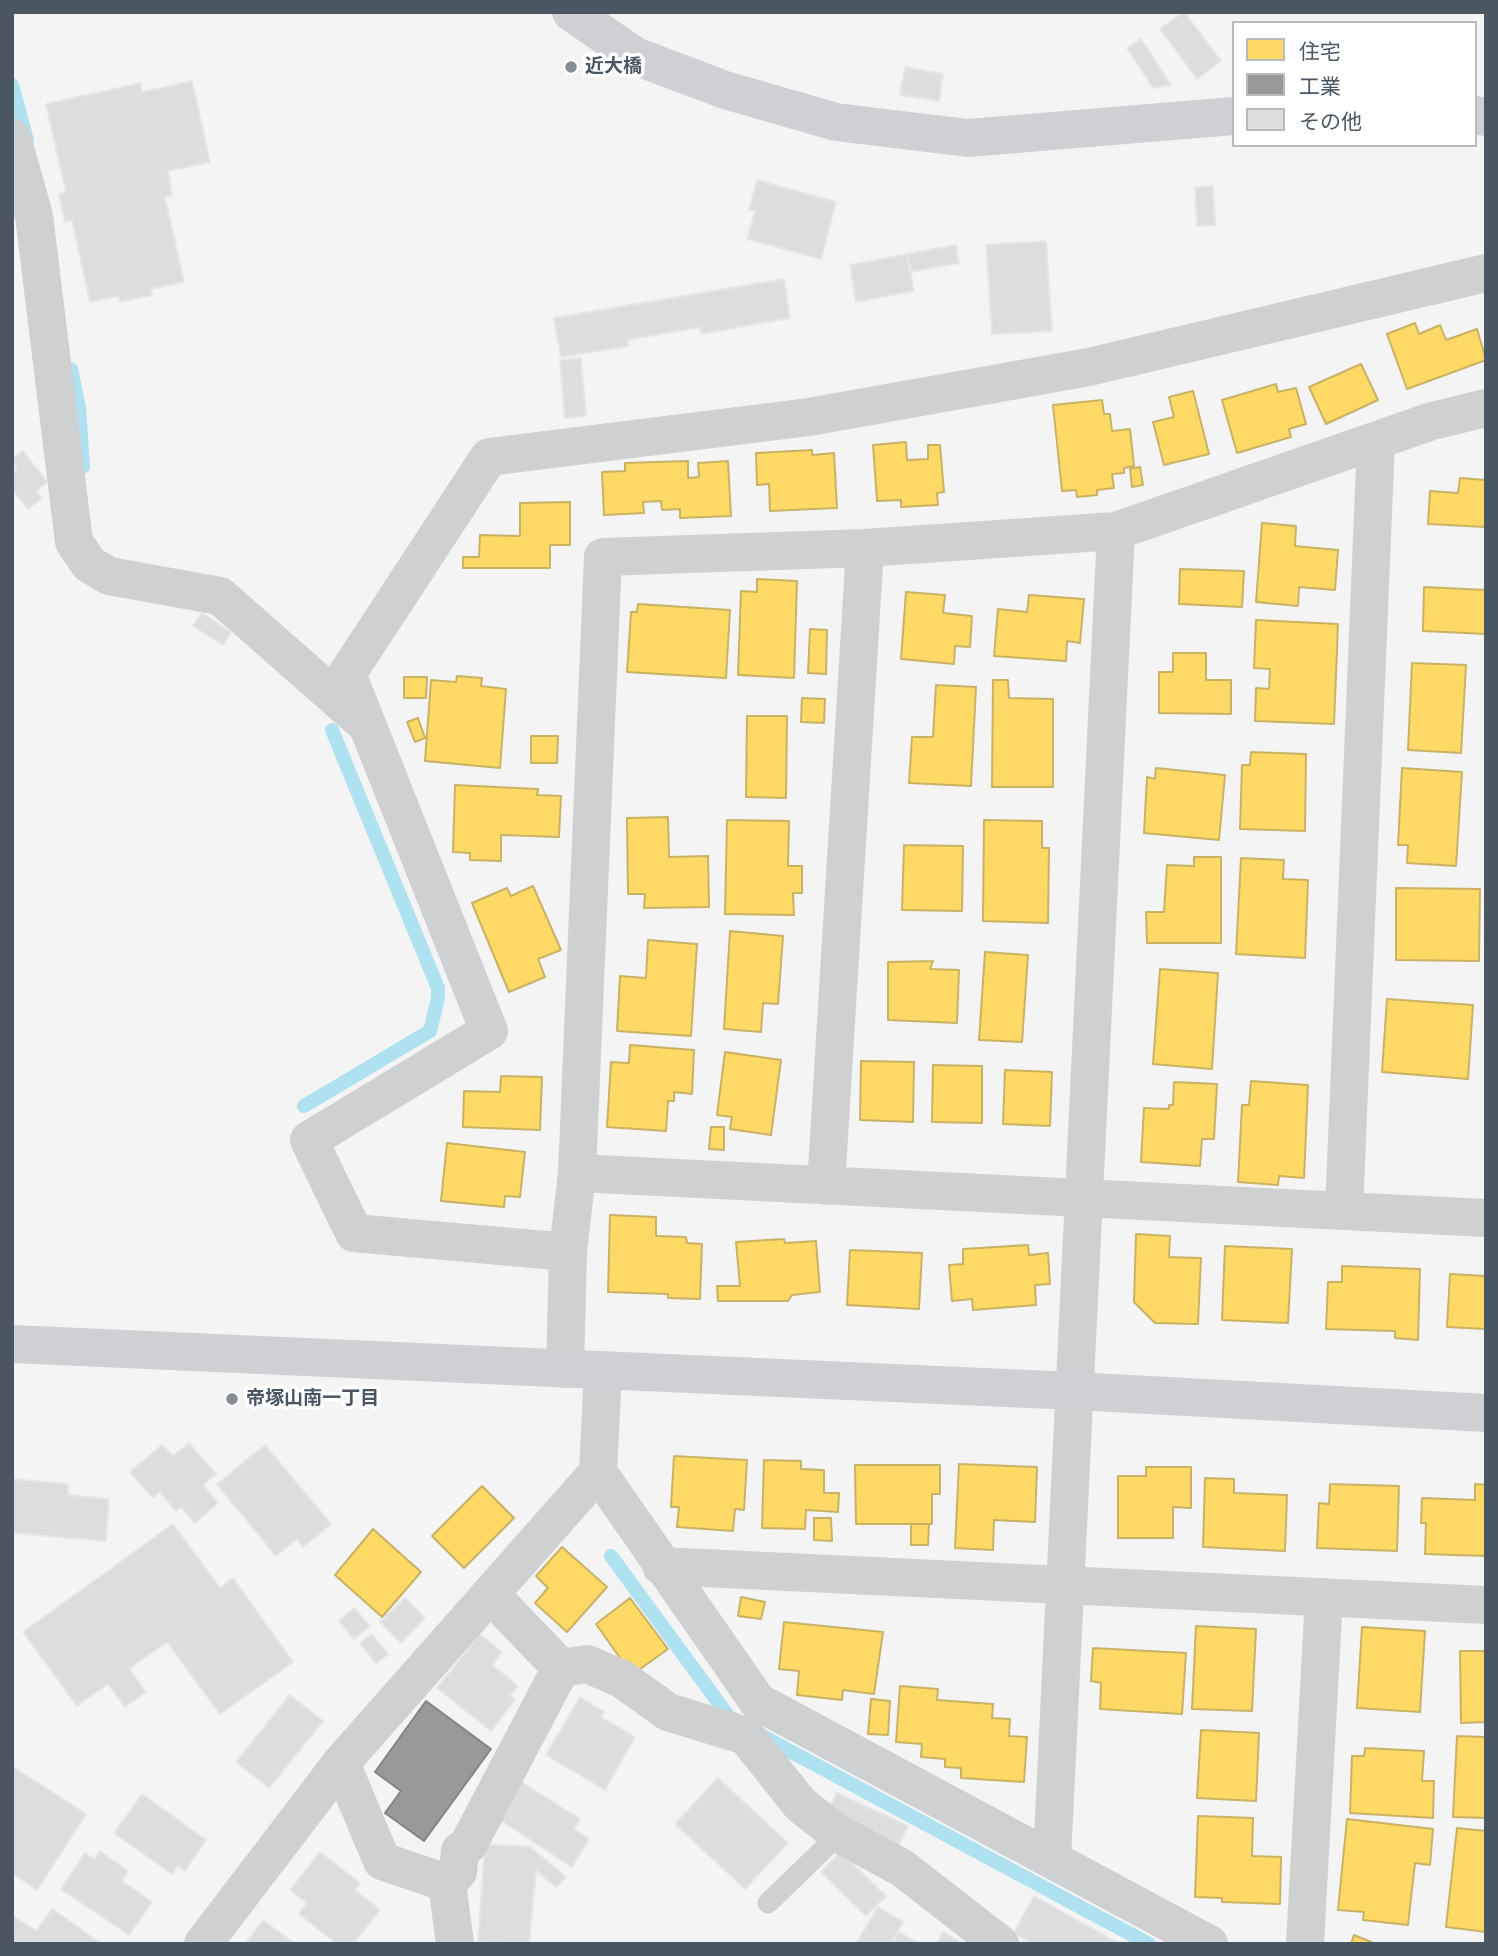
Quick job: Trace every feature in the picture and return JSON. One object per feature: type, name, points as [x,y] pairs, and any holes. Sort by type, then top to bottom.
[{"type":"street","points":[[570,12],[635,56],[725,90],[836,122],[968,138],[1232,116]]},
{"type":"street","points":[[12,138],[34,216],[74,542],[89,564],[109,576],[220,596],[370,728]]},
{"type":"street","points":[[568,1252],[354,1233],[309,1140],[489,1031],[347,674],[489,457],[808,417],[1089,367],[1486,273]]},
{"type":"street","points":[[565,1369],[568,1252],[577,1173],[603,557],[864,548],[1115,531],[1432,421],[1486,408]]},
{"type":"street","points":[[1344,1211],[1376,441]]},
{"type":"street","points":[[1052,1859],[1115,531]]},
{"type":"street","points":[[826,1185],[864,548]]},
{"type":"street","points":[[577,1173],[1486,1218]]},
{"type":"street","points":[[12,1344],[1074,1391],[1486,1413]]},
{"type":"street","points":[[603,1371],[598,1472],[661,1566],[800,1804],[834,1831],[902,1868],[1000,1944]]},
{"type":"street","points":[[203,1944],[341,1763],[598,1472]]},
{"type":"street","points":[[661,1566],[1486,1605]]},
{"type":"street","points":[[491,1595],[561,1668]]},
{"type":"street","points":[[1306,1944],[1324,1597]]},
{"type":"street","points":[[561,1668],[587,1664],[622,1679],[668,1712],[752,1719],[1052,1859],[1209,1944]]},
{"type":"street","points":[[447,1883],[458,1872],[460,1851],[468,1845],[561,1668]]},
{"type":"street","points":[[341,1763],[382,1861],[447,1883]]},
{"type":"street","points":[[447,1883],[455,1944]]},
{"type":"lane","points":[[768,1903],[827,1846],[834,1831]]},
{"type":"building: 住宅","points":[[1415,323],[1419,334],[1440,325],[1446,340],[1477,329],[1486,360],[1407,389],[1387,334]]},
{"type":"building: 住宅","points":[[1361,364],[1378,400],[1326,424],[1309,387]]},
{"type":"building: 住宅","points":[[1276,384],[1278,392],[1296,388],[1306,424],[1289,429],[1291,437],[1237,453],[1222,400]]},
{"type":"building: 住宅","points":[[1193,391],[1209,454],[1164,465],[1153,422],[1174,417],[1169,397]]},
{"type":"building: 住宅","points":[[1102,400],[1104,414],[1110,414],[1112,431],[1130,429],[1134,466],[1124,468],[1124,473],[1112,474],[1114,488],[1097,490],[1097,495],[1077,497],[1076,490],[1062,491],[1053,405]]},
{"type":"building: 住宅","points":[[906,442],[907,460],[928,459],[928,445],[940,445],[944,492],[937,493],[938,505],[901,507],[901,500],[877,501],[873,445]]},
{"type":"building: 住宅","points":[[812,450],[812,455],[834,453],[837,508],[770,511],[769,484],[757,485],[756,453]]},
{"type":"building: 住宅","points":[[688,461],[688,478],[699,477],[698,463],[728,461],[731,516],[680,518],[680,509],[662,510],[661,501],[643,502],[644,513],[604,515],[602,472],[625,471],[625,463]]},
{"type":"building: 住宅","points":[[1140,467],[1143,485],[1132,487],[1130,469]]},
{"type":"building: 住宅","points":[[1460,478],[1486,480],[1486,527],[1428,524],[1430,491],[1458,493]]},
{"type":"building: 住宅","points":[[570,502],[570,545],[550,545],[550,568],[463,568],[463,557],[479,557],[480,535],[520,536],[520,503]]},
{"type":"building: 住宅","points":[[1262,523],[1296,526],[1295,546],[1338,550],[1335,590],[1299,587],[1298,606],[1256,602]]},
{"type":"building: 住宅","points":[[1180,569],[1244,571],[1242,607],[1179,604]]},
{"type":"building: 住宅","points":[[757,579],[797,581],[794,678],[738,675],[741,591],[757,592]]},
{"type":"building: 住宅","points":[[1424,587],[1486,590],[1486,634],[1423,631]]},
{"type":"building: 住宅","points":[[906,592],[945,595],[943,613],[972,616],[970,647],[955,646],[954,664],[901,659]]},
{"type":"building: 住宅","points":[[1029,595],[1084,599],[1080,643],[1067,641],[1066,661],[994,656],[998,609],[1027,612]]},
{"type":"building: 住宅","points":[[638,604],[730,610],[726,678],[627,672],[631,612],[637,612]]},
{"type":"building: 住宅","points":[[1256,620],[1338,624],[1334,724],[1255,721],[1256,688],[1269,689],[1270,669],[1254,668]]},
{"type":"building: 住宅","points":[[810,629],[827,630],[826,674],[808,673]]},
{"type":"building: 住宅","points":[[1173,653],[1206,653],[1206,680],[1231,680],[1231,714],[1159,713],[1159,672],[1173,672]]},
{"type":"building: 住宅","points":[[1412,663],[1466,665],[1461,753],[1408,750]]},
{"type":"building: 住宅","points":[[457,676],[482,678],[481,686],[506,689],[500,768],[425,761],[431,680],[456,682]]},
{"type":"building: 住宅","points":[[404,677],[427,677],[426,698],[404,698]]},
{"type":"building: 住宅","points":[[993,680],[1008,680],[1009,698],[1053,699],[1053,787],[992,787]]},
{"type":"building: 住宅","points":[[936,685],[976,687],[971,786],[909,783],[912,737],[933,737]]},
{"type":"building: 住宅","points":[[802,698],[825,699],[824,723],[801,722]]},
{"type":"building: 住宅","points":[[747,716],[787,716],[786,798],[746,797]]},
{"type":"building: 住宅","points":[[418,718],[425,738],[415,742],[407,722]]},
{"type":"building: 住宅","points":[[531,736],[558,736],[557,763],[531,763]]},
{"type":"building: 住宅","points":[[1251,752],[1306,754],[1305,831],[1240,829],[1242,765],[1250,765]]},
{"type":"building: 住宅","points":[[1156,768],[1225,775],[1219,840],[1144,833],[1147,777],[1155,779]]},
{"type":"building: 住宅","points":[[1402,768],[1462,772],[1456,866],[1407,863],[1408,845],[1398,845]]},
{"type":"building: 住宅","points":[[455,785],[538,789],[537,795],[561,796],[559,837],[501,835],[501,861],[470,860],[470,853],[453,852]]},
{"type":"building: 住宅","points":[[668,817],[669,857],[708,856],[709,907],[644,908],[645,894],[628,894],[627,818]]},
{"type":"building: 住宅","points":[[727,820],[789,821],[788,866],[802,866],[802,893],[793,893],[794,915],[725,914]]},
{"type":"building: 住宅","points":[[984,820],[1042,821],[1042,848],[1049,848],[1048,923],[983,921]]},
{"type":"building: 住宅","points":[[904,845],[963,846],[962,911],[902,910]]},
{"type":"building: 住宅","points":[[1194,857],[1221,857],[1221,943],[1147,943],[1146,912],[1164,912],[1167,865],[1194,866]]},
{"type":"building: 住宅","points":[[1241,858],[1284,860],[1283,879],[1308,880],[1305,958],[1236,954]]},
{"type":"building: 住宅","points":[[533,886],[561,950],[538,959],[545,977],[509,992],[472,903],[507,888],[511,896]]},
{"type":"building: 住宅","points":[[1396,888],[1480,889],[1479,961],[1396,960]]},
{"type":"building: 住宅","points":[[730,931],[783,936],[778,1004],[763,1003],[761,1032],[724,1029]]},
{"type":"building: 住宅","points":[[648,940],[697,944],[691,1036],[617,1031],[620,976],[646,978]]},
{"type":"building: 住宅","points":[[985,952],[1028,955],[1022,1042],[979,1040]]},
{"type":"building: 住宅","points":[[933,961],[930,969],[959,970],[957,1023],[888,1020],[888,962]]},
{"type":"building: 住宅","points":[[1160,969],[1218,973],[1212,1069],[1153,1064]]},
{"type":"building: 住宅","points":[[1387,999],[1473,1005],[1468,1079],[1382,1072]]},
{"type":"building: 住宅","points":[[630,1045],[694,1050],[692,1094],[674,1092],[674,1101],[668,1101],[666,1131],[607,1127],[611,1062],[629,1063]]},
{"type":"building: 住宅","points":[[725,1052],[781,1060],[771,1135],[730,1129],[732,1117],[717,1115]]},
{"type":"building: 住宅","points":[[861,1061],[914,1062],[913,1122],[860,1120]]},
{"type":"building: 住宅","points":[[933,1065],[982,1066],[982,1123],[932,1122]]},
{"type":"building: 住宅","points":[[1005,1070],[1052,1072],[1050,1126],[1003,1124]]},
{"type":"building: 住宅","points":[[501,1076],[542,1077],[540,1130],[463,1127],[464,1091],[500,1092]]},
{"type":"building: 住宅","points":[[1251,1081],[1308,1085],[1304,1178],[1279,1176],[1278,1185],[1238,1182],[1242,1105],[1249,1105]]},
{"type":"building: 住宅","points":[[1174,1082],[1217,1084],[1214,1139],[1202,1139],[1200,1166],[1141,1162],[1144,1108],[1169,1109],[1169,1105],[1173,1105]]},
{"type":"building: 住宅","points":[[711,1127],[724,1127],[724,1150],[709,1149]]},
{"type":"building: 住宅","points":[[447,1143],[525,1152],[520,1197],[505,1196],[504,1207],[441,1201]]},
{"type":"building: 住宅","points":[[610,1215],[656,1217],[656,1236],[686,1237],[687,1243],[702,1244],[700,1299],[668,1298],[668,1294],[608,1292]]},
{"type":"building: 住宅","points":[[1136,1234],[1170,1236],[1169,1257],[1201,1258],[1198,1324],[1155,1323],[1134,1302]]},
{"type":"building: 住宅","points":[[784,1239],[785,1243],[816,1241],[820,1292],[792,1295],[788,1301],[718,1301],[717,1286],[740,1286],[736,1242]]},
{"type":"building: 住宅","points":[[1028,1245],[1029,1255],[1048,1253],[1050,1284],[1035,1285],[1036,1305],[973,1310],[972,1299],[952,1301],[949,1265],[963,1264],[963,1249]]},
{"type":"building: 住宅","points":[[1225,1246],[1292,1249],[1288,1323],[1222,1320]]},
{"type":"building: 住宅","points":[[850,1250],[922,1253],[919,1309],[847,1305]]},
{"type":"building: 住宅","points":[[1342,1266],[1420,1269],[1418,1340],[1395,1338],[1395,1331],[1326,1329],[1328,1282],[1342,1282]]},
{"type":"building: 住宅","points":[[1450,1274],[1486,1276],[1486,1329],[1447,1327]]},
{"type":"building: 住宅","points":[[674,1456],[747,1460],[744,1510],[735,1509],[733,1531],[677,1527],[679,1507],[671,1507]]},
{"type":"building: 住宅","points":[[764,1460],[801,1461],[801,1469],[824,1470],[824,1493],[839,1493],[838,1512],[806,1510],[805,1529],[762,1528]]},
{"type":"building: 住宅","points":[[959,1464],[1037,1467],[1035,1522],[994,1520],[993,1550],[955,1548]]},
{"type":"building: 住宅","points":[[855,1465],[940,1465],[940,1494],[932,1494],[932,1524],[856,1524]]},
{"type":"building: 住宅","points":[[1146,1467],[1191,1467],[1191,1508],[1173,1507],[1173,1538],[1118,1538],[1118,1476],[1146,1476]]},
{"type":"building: 住宅","points":[[1205,1478],[1234,1479],[1234,1493],[1287,1495],[1285,1551],[1203,1547]]},
{"type":"building: 住宅","points":[[1330,1484],[1399,1486],[1397,1551],[1317,1548],[1319,1503],[1329,1504]]},
{"type":"building: 住宅","points":[[1475,1484],[1486,1485],[1486,1556],[1425,1554],[1426,1523],[1421,1523],[1422,1498],[1475,1500]]},
{"type":"building: 住宅","points":[[482,1486],[514,1518],[464,1568],[432,1536]]},
{"type":"building: 住宅","points":[[814,1518],[831,1518],[832,1541],[814,1540]]},
{"type":"building: 住宅","points":[[911,1524],[929,1524],[928,1545],[911,1545]]},
{"type":"building: 住宅","points":[[373,1529],[421,1572],[382,1617],[335,1575]]},
{"type":"building: 住宅","points":[[562,1547],[607,1587],[567,1632],[535,1603],[548,1588],[536,1576]]},
{"type":"building: 住宅","points":[[741,1597],[765,1602],[761,1619],[738,1616]]},
{"type":"building: 住宅","points":[[630,1598],[668,1649],[632,1675],[596,1624]]},
{"type":"building: 住宅","points":[[784,1622],[883,1632],[874,1694],[843,1690],[842,1700],[797,1695],[799,1671],[779,1669]]},
{"type":"building: 住宅","points":[[1196,1626],[1256,1629],[1252,1711],[1192,1709]]},
{"type":"building: 住宅","points":[[1362,1627],[1425,1631],[1420,1712],[1357,1708]]},
{"type":"building: 住宅","points":[[1093,1648],[1186,1653],[1182,1714],[1100,1709],[1101,1683],[1091,1681]]},
{"type":"building: 住宅","points":[[1460,1651],[1486,1651],[1486,1722],[1461,1723]]},
{"type":"building: 住宅","points":[[900,1686],[938,1689],[937,1700],[993,1704],[992,1718],[1010,1719],[1009,1736],[1027,1737],[1024,1782],[961,1778],[961,1768],[945,1767],[945,1759],[921,1757],[922,1744],[896,1742]]},
{"type":"building: 住宅","points":[[871,1699],[890,1701],[888,1735],[868,1734]]},
{"type":"building: 住宅","points":[[1201,1730],[1259,1733],[1256,1801],[1197,1798]]},
{"type":"building: 住宅","points":[[1457,1736],[1486,1737],[1486,1818],[1453,1817]]},
{"type":"building: 住宅","points":[[1365,1748],[1424,1751],[1422,1781],[1434,1781],[1433,1818],[1350,1813],[1352,1756],[1364,1756]]},
{"type":"building: 住宅","points":[[1198,1816],[1253,1818],[1252,1856],[1281,1857],[1280,1904],[1222,1902],[1222,1898],[1195,1897]]},
{"type":"building: 住宅","points":[[1347,1819],[1433,1829],[1430,1865],[1415,1863],[1408,1925],[1363,1920],[1364,1912],[1338,1910]]},
{"type":"building: 住宅","points":[[1457,1828],[1486,1831],[1486,1932],[1446,1927]]},
{"type":"building: 住宅","points":[[1354,1935],[1376,1944],[1351,1944]]},
{"type":"building: 工業","points":[[426,1701],[491,1749],[424,1841],[385,1813],[401,1791],[375,1772]]},
{"type":"building: その他","points":[[1184,12],[1221,61],[1197,79],[1160,29]]},
{"type":"building: その他","points":[[1141,39],[1171,85],[1153,88],[1127,48]]},
{"type":"building: その他","points":[[905,67],[943,74],[939,101],[900,95]]},
{"type":"building: その他","points":[[192,81],[210,162],[168,171],[172,195],[165,197],[184,282],[151,289],[152,295],[120,302],[119,296],[90,302],[72,220],[65,222],[59,194],[66,192],[46,104],[141,83],[142,92]]},
{"type":"building: その他","points":[[757,180],[836,202],[821,259],[747,239],[755,211],[749,210]]},
{"type":"building: その他","points":[[1213,186],[1215,225],[1197,226],[1195,187]]},
{"type":"building: その他","points":[[1046,241],[1052,331],[992,334],[986,245]]},
{"type":"building: その他","points":[[956,245],[959,263],[911,272],[907,254]]},
{"type":"building: その他","points":[[907,254],[914,291],[856,302],[850,265]]},
{"type":"building: その他","points":[[784,279],[790,318],[701,334],[700,327],[627,340],[629,346],[561,357],[554,318]]},
{"type":"building: その他","points":[[581,358],[586,416],[565,418],[560,360]]},
{"type":"building: その他","points":[[23,451],[47,482],[36,491],[42,498],[28,509],[12,489],[12,474],[17,470],[12,459]]},
{"type":"building: その他","points":[[202,613],[231,632],[223,645],[193,626]]},
{"type":"building: その他","points":[[189,1443],[216,1474],[203,1485],[218,1503],[195,1523],[181,1507],[176,1511],[160,1492],[153,1498],[130,1472],[162,1445],[173,1456]]},
{"type":"building: その他","points":[[265,1445],[331,1524],[303,1547],[297,1539],[276,1556],[217,1484]]},
{"type":"building: その他","points":[[12,1479],[68,1484],[68,1495],[109,1499],[106,1541],[12,1533]]},
{"type":"building: その他","points":[[173,1524],[220,1588],[233,1578],[293,1662],[220,1714],[167,1642],[129,1669],[146,1692],[125,1707],[108,1684],[77,1706],[23,1632]]},
{"type":"building: その他","points":[[405,1598],[425,1618],[401,1643],[380,1622]]},
{"type":"building: その他","points":[[354,1608],[370,1626],[354,1639],[339,1621]]},
{"type":"building: その他","points":[[372,1634],[388,1654],[376,1664],[360,1643]]},
{"type":"building: その他","points":[[480,1634],[502,1652],[492,1665],[518,1686],[510,1696],[515,1700],[491,1731],[437,1688]]},
{"type":"building: その他","points":[[290,1695],[323,1721],[269,1788],[236,1762]]},
{"type":"building: その他","points":[[580,1697],[604,1712],[601,1717],[635,1737],[605,1790],[546,1755]]},
{"type":"building: その他","points":[[12,1766],[86,1814],[37,1890],[12,1873]]},
{"type":"building: その他","points":[[718,1778],[788,1843],[745,1889],[675,1824]]},
{"type":"building: その他","points":[[520,1781],[580,1819],[574,1829],[589,1839],[572,1867],[497,1818]]},
{"type":"building: その他","points":[[837,1793],[908,1826],[897,1848],[826,1814]]},
{"type":"building: その他","points":[[142,1794],[206,1840],[185,1871],[178,1866],[172,1874],[114,1833]]},
{"type":"building: その他","points":[[485,1844],[530,1847],[566,1877],[556,1887],[536,1870],[529,1944],[478,1942]]},
{"type":"building: その他","points":[[100,1851],[128,1871],[122,1881],[152,1902],[129,1935],[61,1889],[85,1853],[94,1859]]},
{"type":"building: その他","points":[[320,1852],[360,1883],[355,1890],[380,1910],[353,1944],[337,1944],[299,1914],[307,1903],[290,1890]]},
{"type":"building: その他","points":[[840,1852],[886,1896],[866,1916],[821,1872]]},
{"type":"building: その他","points":[[1034,1896],[1120,1944],[1033,1944],[1014,1933]]},
{"type":"building: その他","points":[[878,1907],[903,1922],[890,1944],[856,1944]]},
{"type":"building: その他","points":[[52,1909],[102,1944],[12,1944],[12,1915],[36,1931]]},
{"type":"building: その他","points":[[263,1920],[295,1944],[245,1944]]},
{"type":"building: その他","points":[[899,1932],[920,1944],[893,1944]]},
{"type":"building: その他","points":[[943,1932],[964,1944],[937,1944]]},
{"type":"waterway","points":[[12,85],[27,140]]},
{"type":"waterway","points":[[71,369],[79,408],[83,467]]},
{"type":"waterway","points":[[304,1106],[430,1031],[438,998],[438,988],[332,730]]},
{"type":"waterway","points":[[611,1556],[729,1717],[735,1720]]},
{"type":"waterway","points":[[762,1736],[1149,1944]]},
{"type":"place","name":"近大橋","points":[[571,67]]},
{"type":"place","name":"帝塚山南一丁目","points":[[232,1399]]}]
